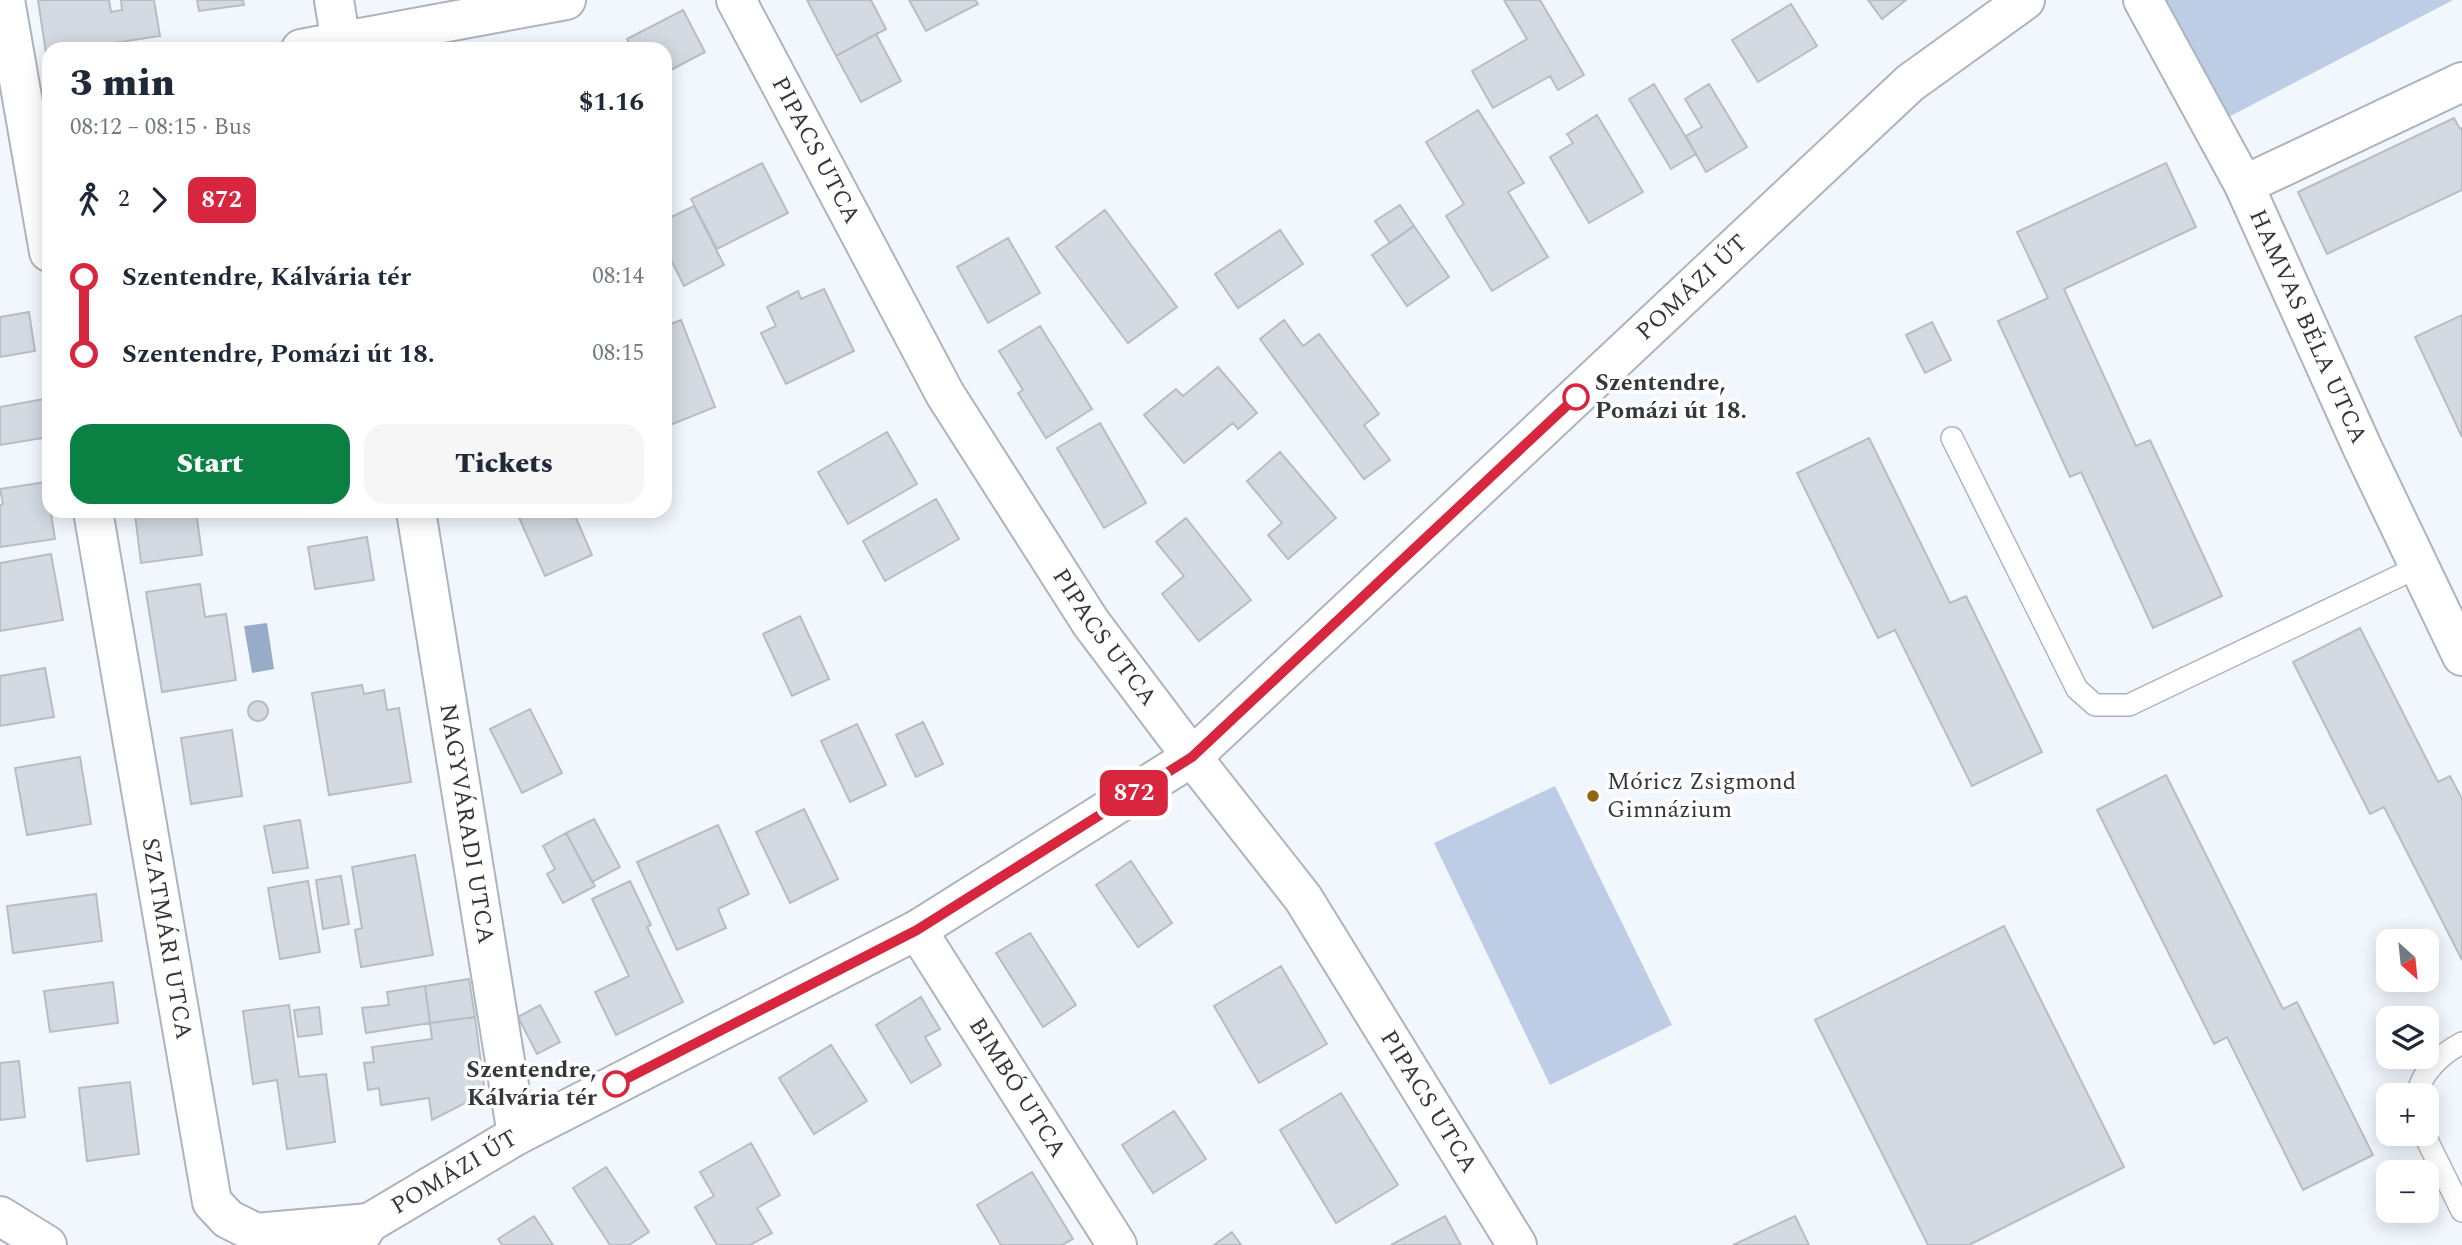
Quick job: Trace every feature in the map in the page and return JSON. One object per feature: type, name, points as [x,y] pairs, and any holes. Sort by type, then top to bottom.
[{"type":"street","points":[[5,0],[42,208]]},
{"type":"street","points":[[334,0],[341,42]]},
{"type":"street","points":[[361,42],[566,0]]},
{"type":"street","name":"PIPACS UTCA","points":[[736,0],[945,394],[1091,623],[1303,898],[1517,1245]]},
{"type":"street","name":"POMÁZI ÚT","points":[[361,1234],[517,1135],[917,930],[1192,757],[1910,83],[2025,0]]},
{"type":"street","name":"HAMVAS BÉLA UTCA","points":[[2143,0],[2244,185],[2418,567],[2462,656]]},
{"type":"street","points":[[2244,185],[2462,82]]},
{"type":"street","name":"SZATMÁRI UTCA","points":[[94,518],[212,1202],[228,1219],[256,1233],[361,1234]]},
{"type":"street","name":"NAGYVÁRADI UTCA","points":[[417,518],[517,1135]]},
{"type":"street","name":"BIMBÓ UTCA","points":[[917,930],[1117,1245]]},
{"type":"street","points":[[0,1216],[47,1245]]},
{"type":"lane","points":[[1952,438],[2077,689],[2095,705],[2129,705],[2418,567]]},
{"type":"lane","points":[[2420,1083],[2444,1052],[2462,1043]]},
{"type":"lane","points":[[2430,1146],[2462,1211]]},
{"type":"shaded area","points":[[2159,0],[2453,0],[2219,122]]},
{"type":"shaded area","points":[[267,623],[274,669],[252,673],[244,626]]},
{"type":"shaded area","points":[[1555,786],[1672,1025],[1550,1085],[1434,843]]},
{"type":"building","points":[[38,0],[109,0],[111,12],[122,10],[121,0],[154,0],[160,36],[120,42],[44,42]]},
{"type":"building","points":[[197,0],[243,0],[244,5],[199,11]]},
{"type":"building","points":[[807,0],[871,0],[886,29],[836,56]]},
{"type":"building","points":[[909,0],[975,0],[978,4],[926,31]]},
{"type":"building","points":[[1504,0],[1540,0],[1584,75],[1558,90],[1550,76],[1493,108],[1472,71],[1527,39]]},
{"type":"building","points":[[1868,0],[1906,0],[1882,19]]},
{"type":"building","points":[[1791,4],[1817,46],[1758,82],[1732,40]]},
{"type":"building","points":[[683,10],[705,52],[672,69],[672,42],[628,42],[627,39]]},
{"type":"building","points":[[876,34],[901,81],[861,102],[836,56]]},
{"type":"building","points":[[1654,84],[1696,154],[1671,169],[1629,99]]},
{"type":"building","points":[[1709,84],[1747,147],[1706,172],[1686,136],[1702,127],[1685,99]]},
{"type":"building","points":[[1478,110],[1524,183],[1508,192],[1548,257],[1492,291],[1446,216],[1464,204],[1426,142]]},
{"type":"building","points":[[1597,115],[1643,192],[1589,223],[1550,157],[1573,143],[1567,134]]},
{"type":"building","points":[[2454,118],[2460,129],[2462,128],[2462,190],[2327,254],[2298,192]]},
{"type":"building","points":[[762,163],[788,213],[717,249],[691,199]]},
{"type":"building","points":[[2166,163],[2196,227],[2064,289],[2136,446],[2150,440],[2222,596],[2153,628],[2081,472],[2070,477],[1998,321],[2048,298],[2017,232]]},
{"type":"building","points":[[1400,205],[1414,226],[1390,243],[1375,221]]},
{"type":"building","points":[[694,206],[724,265],[684,286],[672,262],[672,217]]},
{"type":"building","points":[[1105,210],[1177,307],[1128,343],[1056,247]]},
{"type":"building","points":[[1414,226],[1449,277],[1407,306],[1372,255]]},
{"type":"building","points":[[1280,230],[1303,264],[1238,308],[1215,274]]},
{"type":"building","points":[[1008,238],[1040,293],[988,323],[957,267]]},
{"type":"building","points":[[824,289],[854,351],[786,384],[761,333],[776,326],[767,307],[798,291],[801,299]]},
{"type":"building","points":[[29,312],[35,351],[0,357],[0,317]]},
{"type":"building","points":[[2462,315],[2462,437],[2415,337]]},
{"type":"building","points":[[681,320],[715,407],[672,424],[672,323]]},
{"type":"building","points":[[1284,320],[1303,346],[1319,334],[1379,414],[1364,425],[1390,460],[1364,479],[1260,339]]},
{"type":"building","points":[[1932,322],[1951,360],[1925,373],[1906,335]]},
{"type":"building","points":[[1040,326],[1092,409],[1046,438],[1018,393],[1023,390],[999,351]]},
{"type":"building","points":[[1218,367],[1257,413],[1238,429],[1233,423],[1184,463],[1144,415],[1176,389],[1183,396]]},
{"type":"building","points":[[42,399],[42,438],[0,445],[0,407]]},
{"type":"building","points":[[1100,423],[1146,503],[1104,528],[1057,448]]},
{"type":"building","points":[[887,432],[917,484],[848,524],[818,472]]},
{"type":"building","points":[[1869,438],[1950,603],[1966,596],[2042,752],[1972,786],[1895,630],[1878,638],[1797,473]]},
{"type":"building","points":[[1280,452],[1336,518],[1288,559],[1268,535],[1282,523],[1247,481]]},
{"type":"building","points":[[42,483],[42,518],[52,518],[55,539],[0,547],[0,505],[3,504],[0,489]]},
{"type":"building","points":[[936,499],[959,539],[885,581],[863,541]]},
{"type":"building","points":[[135,518],[197,518],[202,555],[141,563]]},
{"type":"building","points":[[519,518],[576,518],[592,555],[545,576]]},
{"type":"building","points":[[1186,518],[1251,600],[1199,641],[1162,594],[1184,576],[1156,542]]},
{"type":"building","points":[[367,537],[374,580],[315,589],[308,547]]},
{"type":"building","points":[[51,554],[63,620],[0,631],[0,563]]},
{"type":"building","points":[[200,584],[205,617],[226,614],[236,680],[162,692],[146,592]]},
{"type":"building","points":[[800,616],[829,679],[792,696],[763,634]]},
{"type":"building","points":[[2360,628],[2438,782],[2450,776],[2462,799],[2462,960],[2384,807],[2370,814],[2293,662]]},
{"type":"building","points":[[45,668],[54,717],[0,726],[0,676]]},
{"type":"building","points":[[362,685],[364,694],[384,690],[387,710],[399,708],[411,782],[329,795],[312,693]]},
{"type":"building","points":[[254,701],[262,701],[268,711],[262,721],[254,721],[248,715],[248,707]]},
{"type":"building","points":[[530,709],[562,773],[522,793],[490,729]]},
{"type":"building","points":[[923,722],[943,764],[916,777],[896,735]]},
{"type":"building","points":[[857,724],[886,785],[850,802],[821,741]]},
{"type":"building","points":[[232,730],[242,796],[191,804],[181,738]]},
{"type":"building","points":[[80,757],[91,824],[27,835],[15,768]]},
{"type":"building","points":[[2166,775],[2283,1009],[2297,1002],[2373,1155],[2303,1190],[2227,1037],[2214,1044],[2097,810]]},
{"type":"building","points":[[804,809],[838,879],[790,903],[756,832]]},
{"type":"building","points":[[594,819],[620,867],[592,882],[566,833]]},
{"type":"building","points":[[300,820],[308,868],[273,873],[264,826]]},
{"type":"building","points":[[718,825],[749,894],[718,909],[726,928],[677,950],[637,862]]},
{"type":"building","points":[[566,833],[595,886],[563,903],[547,874],[555,869],[543,846]]},
{"type":"building","points":[[415,855],[433,955],[361,967],[355,930],[362,928],[352,867]]},
{"type":"building","points":[[1131,861],[1172,923],[1138,947],[1096,885]]},
{"type":"building","points":[[341,876],[349,924],[323,929],[316,880]]},
{"type":"building","points":[[308,881],[320,952],[280,959],[268,888]]},
{"type":"building","points":[[630,881],[651,925],[647,927],[683,1002],[616,1035],[595,992],[629,976],[592,899]]},
{"type":"building","points":[[96,894],[102,941],[13,953],[7,906]]},
{"type":"building","points":[[2004,926],[2124,1167],[1969,1245],[1928,1245],[1815,1020]]},
{"type":"building","points":[[1030,933],[1076,1005],[1043,1027],[996,953]]},
{"type":"building","points":[[1281,966],[1327,1044],[1259,1083],[1214,1006]]},
{"type":"building","points":[[469,979],[475,1017],[430,1023],[425,986]]},
{"type":"building","points":[[113,982],[118,1023],[50,1032],[44,991]]},
{"type":"building","points":[[425,986],[430,1023],[366,1033],[362,1008],[389,1005],[387,992]]},
{"type":"building","points":[[921,997],[940,1029],[925,1037],[941,1065],[911,1083],[876,1025]]},
{"type":"building","points":[[289,1005],[299,1077],[326,1074],[335,1142],[287,1149],[277,1080],[253,1084],[243,1011]]},
{"type":"building","points":[[540,1005],[560,1042],[537,1054],[518,1017]]},
{"type":"building","points":[[319,1007],[322,1034],[298,1037],[294,1010]]},
{"type":"building","points":[[475,1017],[485,1093],[432,1120],[429,1098],[381,1105],[379,1088],[368,1090],[364,1063],[374,1062],[372,1047],[432,1039],[430,1023]]},
{"type":"building","points":[[831,1045],[867,1101],[814,1134],[779,1078]]},
{"type":"building","points":[[19,1061],[25,1117],[0,1120],[0,1063]]},
{"type":"building","points":[[130,1082],[139,1154],[87,1161],[79,1088]]},
{"type":"building","points":[[1341,1093],[1398,1185],[1336,1223],[1280,1130]]},
{"type":"building","points":[[1174,1111],[1206,1159],[1153,1193],[1122,1145]]},
{"type":"building","points":[[751,1143],[780,1195],[757,1208],[772,1233],[750,1245],[717,1245],[695,1207],[714,1196],[700,1172]]},
{"type":"building","points":[[606,1167],[649,1232],[629,1245],[610,1245],[573,1188]]},
{"type":"building","points":[[1032,1172],[1073,1239],[1062,1245],[1001,1245],[977,1205]]},
{"type":"building","points":[[534,1216],[553,1245],[502,1245],[498,1239]]},
{"type":"building","points":[[1445,1216],[1461,1245],[1391,1245]]},
{"type":"building","points":[[1795,1216],[1809,1245],[1733,1245]]},
{"type":"building","points":[[1232,1232],[1241,1245],[1214,1245]]},
{"type":"bus line","name":"872","points":[[616,1084],[917,930],[1192,757],[1576,397]]},
{"type":"place","name":"Szentendre, Pomázi út 18.","points":[[1576,397]]},
{"type":"place","name":"Móricz Zsigmond Gimnázium","points":[[1593,796]]},
{"type":"place","name":"Szentendre, Kálvária tér","points":[[616,1084]]}]
